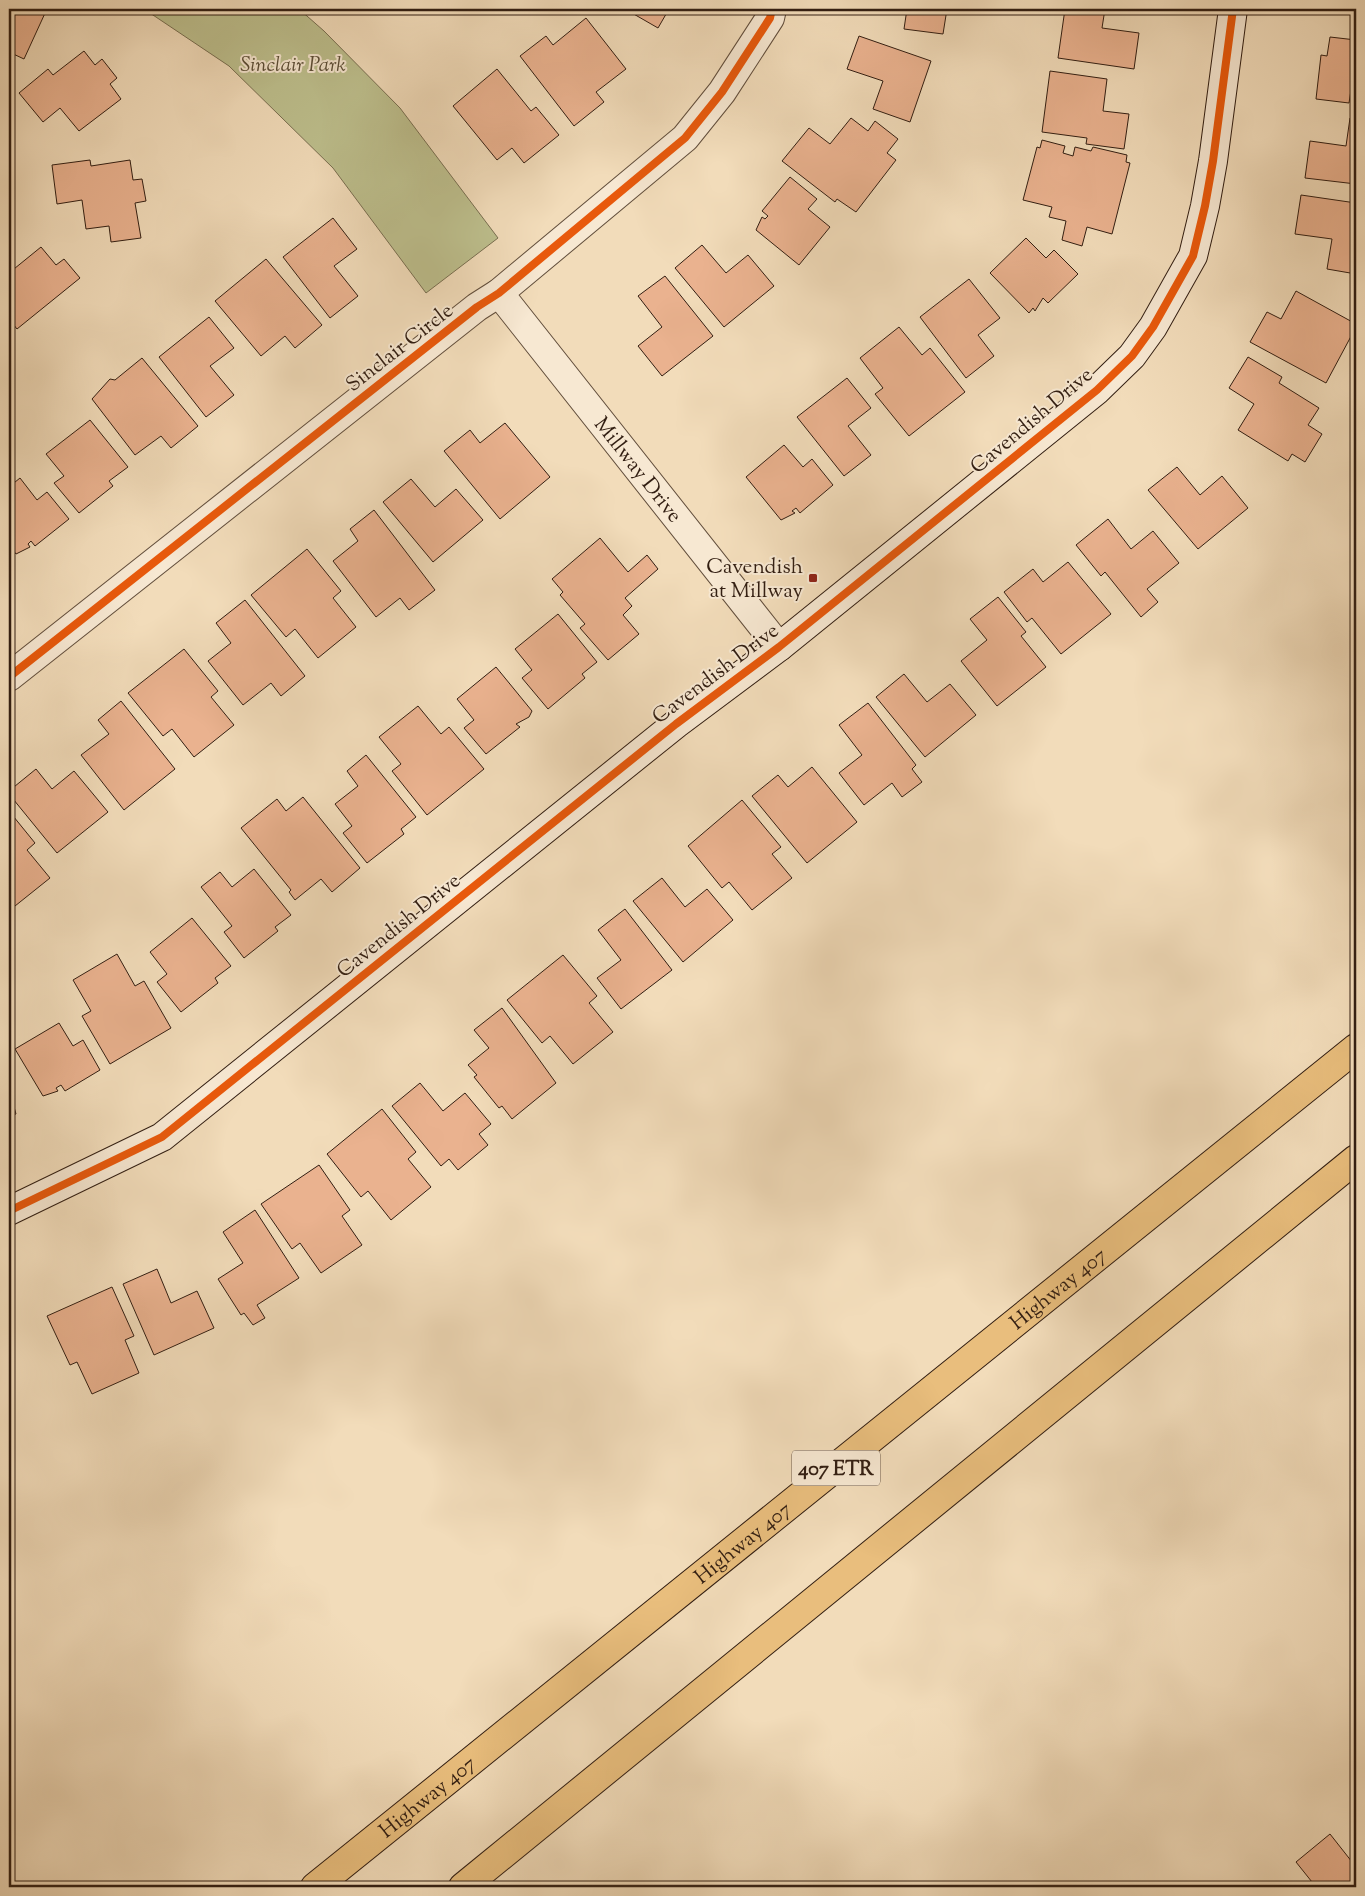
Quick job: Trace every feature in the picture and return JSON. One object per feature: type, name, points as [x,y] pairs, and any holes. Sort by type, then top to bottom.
[{"type":"highway","name":"Highway 407","points":[[315,1887],[1356,1048]]},
{"type":"highway","points":[[462,1887],[1356,1159]]},
{"type":"street","name":"Sinclair Circle","points":[[9,677],[499,292],[685,138],[722,92],[770,18],[772,9]]},
{"type":"street","name":"Cavendish Drive","points":[[9,1211],[162,1137],[676,724],[780,647],[1097,390],[1132,356],[1153,327],[1193,256],[1206,206],[1233,9]]},
{"type":"street","name":"Millway Drive","points":[[499,292],[780,647]]},
{"type":"green space","name":"Sinclair Park","points":[[144,9],[299,9],[324,31],[400,108],[498,238],[426,293],[333,168],[229,66]]},
{"type":"building","points":[[9,9],[41,9],[46,11],[24,59],[9,52]]},
{"type":"building","points":[[625,9],[669,9],[658,28]]},
{"type":"building","points":[[907,9],[947,9],[943,34],[904,29]]},
{"type":"building","points":[[1065,9],[1105,9],[1102,28],[1139,33],[1134,69],[1058,58]]},
{"type":"building","points":[[586,18],[626,69],[596,92],[604,102],[574,126],[520,56],[546,36],[553,45]]},
{"type":"building","points":[[859,36],[931,61],[910,122],[873,109],[883,81],[847,69]]},
{"type":"building","points":[[1330,37],[1356,40],[1356,91],[1351,90],[1349,103],[1316,99],[1321,55],[1327,56]]},
{"type":"building","points":[[84,51],[95,65],[102,59],[117,78],[110,84],[121,99],[79,131],[60,108],[43,122],[19,93],[48,69],[53,75]]},
{"type":"building","points":[[497,69],[531,111],[536,107],[559,135],[524,163],[512,148],[497,160],[453,106]]},
{"type":"building","points":[[1050,71],[1107,79],[1103,111],[1129,114],[1124,149],[1086,144],[1087,138],[1042,132]]},
{"type":"building","points":[[851,118],[868,131],[875,121],[898,139],[887,153],[896,160],[856,212],[837,199],[835,202],[782,161],[809,128],[830,144]]},
{"type":"building","points":[[1350,118],[1356,119],[1356,184],[1305,178],[1310,141],[1346,146]]},
{"type":"building","points":[[1042,140],[1065,146],[1063,153],[1073,156],[1075,147],[1091,151],[1093,147],[1127,155],[1126,162],[1130,163],[1112,234],[1087,227],[1082,246],[1062,240],[1066,221],[1049,217],[1052,207],[1023,200],[1037,147],[1040,148]]},
{"type":"building","points":[[90,160],[91,166],[130,160],[133,180],[142,179],[146,201],[135,203],[141,238],[111,242],[109,226],[86,229],[82,200],[57,204],[52,165]]},
{"type":"building","points":[[790,177],[817,199],[808,209],[830,227],[799,265],[756,230],[762,217],[765,219],[768,216],[762,211]]},
{"type":"building","points":[[1301,195],[1356,203],[1356,274],[1327,269],[1332,239],[1295,234]]},
{"type":"building","points":[[333,218],[357,249],[334,266],[358,296],[330,318],[283,257]]},
{"type":"building","points":[[1026,238],[1046,258],[1054,250],[1078,274],[1048,303],[1043,298],[1035,311],[1033,308],[1029,313],[990,273]]},
{"type":"building","points":[[702,245],[726,273],[748,255],[774,286],[724,327],[675,268]]},
{"type":"building","points":[[41,247],[56,265],[64,259],[80,278],[17,329],[9,319],[9,273]]},
{"type":"building","points":[[266,259],[322,325],[295,348],[285,336],[261,356],[215,301]]},
{"type":"building","points":[[665,276],[713,336],[662,376],[638,346],[662,327],[638,296]]},
{"type":"building","points":[[969,279],[1000,318],[978,335],[994,356],[966,378],[920,317]]},
{"type":"building","points":[[1296,291],[1356,324],[1326,383],[1250,342],[1267,312],[1281,319]]},
{"type":"building","points":[[209,317],[234,348],[210,366],[234,395],[206,417],[159,357]]},
{"type":"building","points":[[899,327],[922,355],[930,348],[965,392],[909,436],[875,394],[883,388],[860,358]]},
{"type":"building","points":[[1248,357],[1282,377],[1279,383],[1319,408],[1308,425],[1322,434],[1305,462],[1292,454],[1288,461],[1238,430],[1254,404],[1229,388]]},
{"type":"building","points":[[142,358],[198,426],[171,448],[161,436],[135,455],[92,399],[110,379],[115,380]]},
{"type":"building","points":[[847,378],[871,408],[848,426],[871,455],[844,476],[797,417]]},
{"type":"building","points":[[90,420],[128,467],[109,481],[113,486],[79,513],[54,483],[64,476],[46,454]]},
{"type":"building","points":[[505,423],[550,477],[500,519],[444,451],[470,430],[480,443]]},
{"type":"building","points":[[784,445],[803,467],[812,459],[833,485],[800,513],[796,508],[792,511],[795,513],[781,520],[746,477]]},
{"type":"building","points":[[1177,467],[1200,495],[1222,476],[1248,508],[1198,549],[1148,490]]},
{"type":"building","points":[[20,478],[37,500],[47,492],[69,519],[35,546],[31,541],[28,544],[30,547],[16,554],[9,545],[9,487]]},
{"type":"building","points":[[411,479],[435,507],[456,489],[483,520],[433,562],[383,502]]},
{"type":"building","points":[[374,510],[435,590],[409,610],[400,598],[376,617],[333,561],[358,541],[350,529]]},
{"type":"building","points":[[1108,519],[1131,549],[1153,531],[1179,563],[1147,589],[1158,602],[1141,617],[1105,572],[1101,576],[1076,545]]},
{"type":"building","points":[[600,538],[628,572],[647,555],[658,569],[625,598],[632,606],[623,615],[639,634],[608,660],[580,628],[585,624],[560,595],[563,592],[552,579]]},
{"type":"building","points":[[307,549],[341,591],[333,598],[356,627],[318,658],[295,629],[286,637],[251,595]]},
{"type":"building","points":[[1068,562],[1111,614],[1061,654],[1032,618],[1027,622],[1004,592],[1033,569],[1043,582]]},
{"type":"building","points":[[998,597],[1026,632],[1021,636],[1046,667],[997,706],[961,661],[987,640],[970,619]]},
{"type":"building","points":[[245,600],[305,676],[281,696],[271,683],[243,705],[208,661],[231,643],[216,623]]},
{"type":"building","points":[[558,614],[597,662],[582,674],[585,678],[548,709],[522,678],[532,670],[515,649]]},
{"type":"building","points":[[184,649],[218,691],[211,697],[234,725],[194,757],[172,729],[163,736],[128,693]]},
{"type":"building","points":[[496,667],[532,711],[529,717],[516,724],[520,727],[486,754],[464,728],[474,720],[457,699]]},
{"type":"building","points":[[904,674],[927,702],[950,684],[976,715],[925,757],[876,697]]},
{"type":"building","points":[[121,701],[175,769],[124,810],[81,755],[109,734],[98,720]]},
{"type":"building","points":[[868,703],[916,765],[912,769],[922,782],[902,797],[892,783],[864,805],[839,773],[862,755],[839,725]]},
{"type":"building","points":[[418,706],[441,734],[449,727],[484,769],[427,815],[392,771],[401,764],[379,737]]},
{"type":"building","points":[[366,755],[416,817],[401,829],[404,834],[367,863],[343,833],[352,826],[335,804],[358,786],[347,771]]},
{"type":"building","points":[[812,767],[857,822],[807,863],[752,796],[778,775],[788,787]]},
{"type":"building","points":[[36,769],[52,789],[74,771],[108,812],[57,853],[9,794],[9,791]]},
{"type":"building","points":[[303,797],[360,868],[332,892],[321,879],[295,900],[289,892],[291,890],[241,828],[277,799],[286,811]]},
{"type":"building","points":[[742,800],[781,847],[772,854],[792,878],[752,910],[729,882],[722,888],[688,846]]},
{"type":"building","points":[[9,811],[35,843],[27,850],[50,878],[10,910]]},
{"type":"building","points":[[254,869],[291,915],[275,927],[278,931],[244,958],[224,932],[232,926],[201,887],[220,872],[232,887]]},
{"type":"building","points":[[662,878],[685,907],[707,889],[733,920],[683,962],[633,901]]},
{"type":"building","points":[[625,909],[672,970],[621,1009],[597,978],[621,960],[598,930]]},
{"type":"building","points":[[192,918],[231,966],[215,978],[218,983],[181,1012],[157,982],[167,974],[150,952]]},
{"type":"building","points":[[117,954],[135,986],[144,981],[171,1028],[110,1064],[82,1016],[91,1011],[73,980]]},
{"type":"building","points":[[563,955],[597,996],[589,1003],[613,1032],[573,1064],[550,1036],[542,1043],[507,1000]]},
{"type":"building","points":[[502,1008],[556,1083],[512,1119],[502,1106],[499,1108],[474,1077],[477,1075],[468,1065],[489,1048],[474,1030]]},
{"type":"building","points":[[59,1023],[73,1046],[83,1040],[100,1070],[65,1091],[61,1085],[56,1088],[58,1091],[43,1096],[15,1049]]},
{"type":"building","points":[[420,1083],[443,1111],[465,1093],[491,1124],[479,1134],[488,1145],[458,1170],[449,1159],[441,1166],[392,1106]]},
{"type":"building","points":[[9,1089],[16,1114],[9,1116]]},
{"type":"building","points":[[382,1109],[416,1152],[408,1159],[431,1187],[391,1220],[368,1191],[361,1197],[327,1154]]},
{"type":"building","points":[[319,1165],[350,1210],[342,1216],[362,1245],[321,1273],[300,1243],[292,1249],[261,1204]]},
{"type":"building","points":[[255,1210],[299,1278],[257,1305],[265,1318],[253,1325],[244,1313],[241,1315],[218,1279],[243,1263],[223,1232]]},
{"type":"building","points":[[157,1269],[171,1303],[197,1291],[214,1328],[154,1355],[123,1284]]},
{"type":"building","points":[[112,1287],[134,1336],[125,1340],[139,1373],[92,1394],[77,1362],[70,1365],[47,1316]]},
{"type":"building","points":[[1330,1834],[1356,1867],[1356,1887],[1316,1887],[1296,1862]]},
{"type":"cycle path","points":[[9,677],[477,307],[499,293],[685,138],[722,92],[770,18],[772,9]]},
{"type":"cycle path","points":[[9,1211],[162,1137],[676,724],[779,647],[1097,390],[1132,356],[1153,327],[1193,256],[1213,161],[1233,9]]},
{"type":"place","name":"Cavendish at Millway","points":[[813,578]]}]
